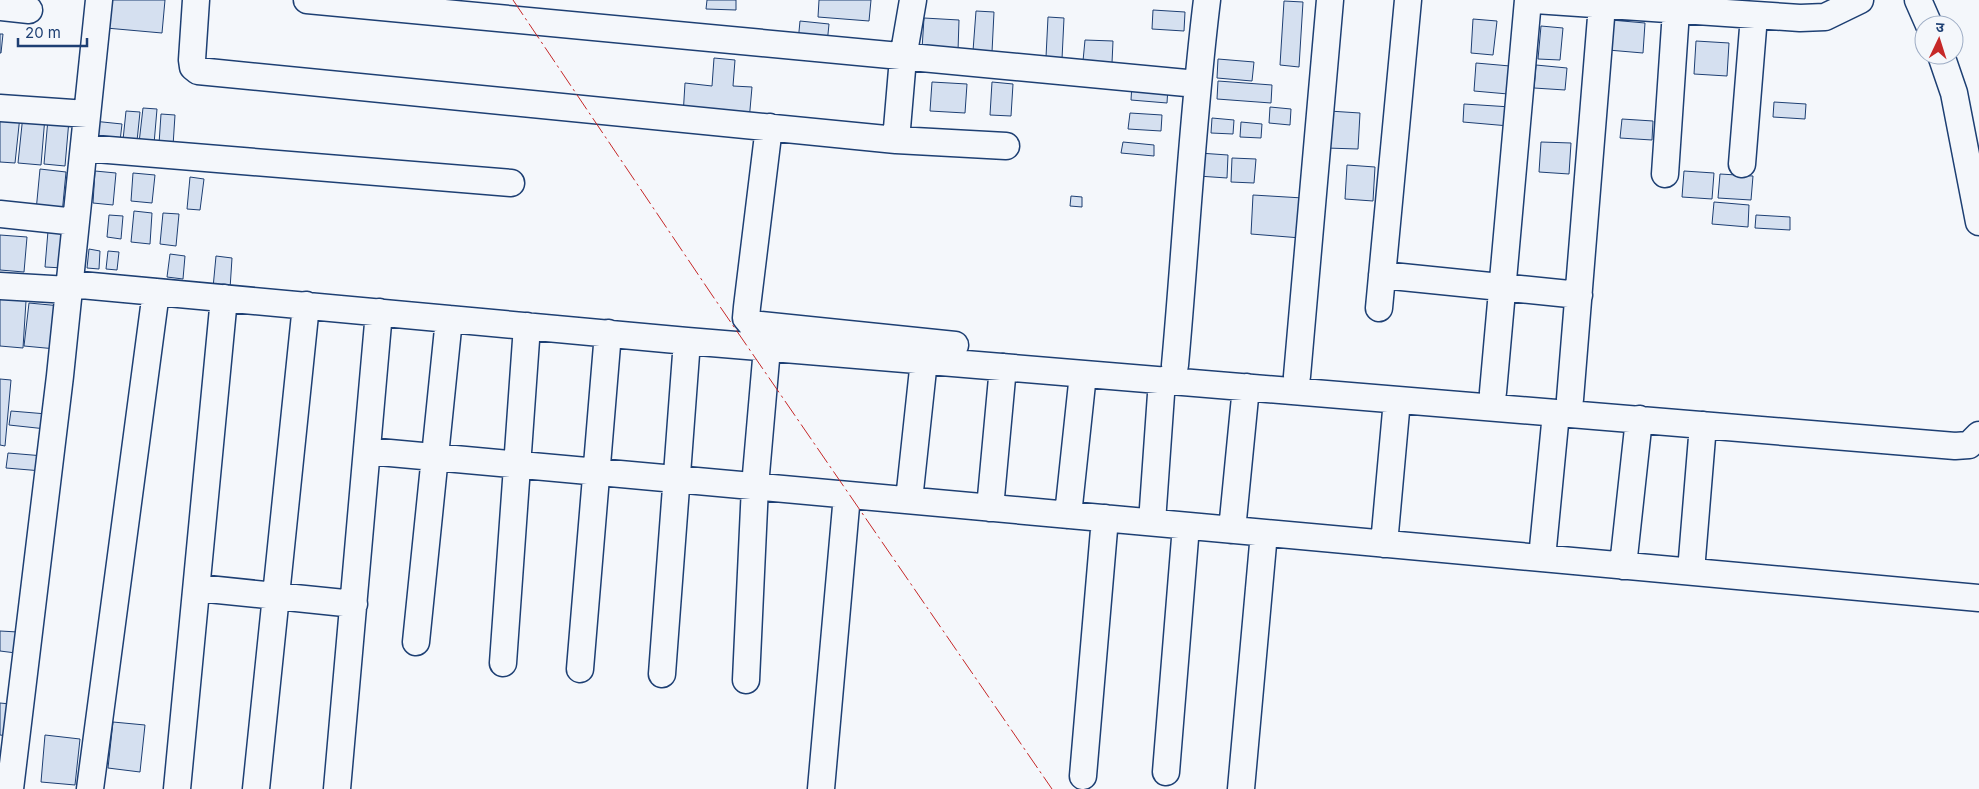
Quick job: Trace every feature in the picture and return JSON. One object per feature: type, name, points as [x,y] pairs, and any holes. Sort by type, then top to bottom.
[{"type":"street","points":[[10,789],[70,287],[99,0]]},
{"type":"street","points":[[196,0],[192,60],[193,67],[198,71],[896,140],[1006,146]]},
{"type":"street","points":[[307,0],[903,58],[1197,84]]},
{"type":"street","points":[[896,140],[903,58],[913,0]]},
{"type":"street","points":[[1152,522],[1207,0]]},
{"type":"street","points":[[1297,376],[1330,0]]},
{"type":"street","points":[[1379,308],[1408,0]]},
{"type":"street","points":[[1493,392],[1528,0]]},
{"type":"street","points":[[1535,0],[1800,18],[1824,17],[1860,0]]},
{"type":"street","points":[[1918,0],[1924,15]]},
{"type":"street","points":[[1542,558],[1579,295],[1602,5]]},
{"type":"street","points":[[0,7],[29,10]]},
{"type":"street","points":[[1664,174],[1676,10]]},
{"type":"street","points":[[1742,164],[1754,16]]},
{"type":"street","points":[[1944,65],[1954,93],[1979,222]]},
{"type":"street","points":[[0,108],[87,114]]},
{"type":"street","points":[[0,286],[70,287],[156,292],[687,341],[1084,374],[1168,373],[1297,376],[1493,392],[1563,406],[1639,419],[1964,446],[1974,442],[1979,435],[1954,430],[1563,406],[1397,400],[1246,387],[1168,373],[751,324],[746,318],[746,307],[769,127]]},
{"type":"street","points":[[84,148],[511,183]]},
{"type":"street","points":[[0,214],[76,222]]},
{"type":"street","points":[[1382,275],[1579,295]]},
{"type":"street","points":[[90,789],[156,292]]},
{"type":"street","points":[[177,789],[198,588],[224,298]]},
{"type":"street","points":[[256,789],[306,306]]},
{"type":"street","points":[[337,789],[379,312]]},
{"type":"street","points":[[416,642],[448,319]]},
{"type":"street","points":[[503,663],[516,464],[528,326]]},
{"type":"street","points":[[580,669],[608,333]]},
{"type":"street","points":[[662,674],[687,341]]},
{"type":"street","points":[[746,680],[755,486],[767,348]]},
{"type":"street","points":[[909,500],[924,360]]},
{"type":"street","points":[[990,508],[1004,367]]},
{"type":"street","points":[[1068,515],[1084,374]]},
{"type":"street","points":[[1232,530],[1246,387]]},
{"type":"street","points":[[1384,544],[1397,400]]},
{"type":"street","points":[[1623,566],[1639,419]]},
{"type":"street","points":[[1690,572],[1704,425]]},
{"type":"street","points":[[368,451],[1979,598]]},
{"type":"street","points":[[821,789],[847,494]]},
{"type":"street","points":[[1083,776],[1105,518]]},
{"type":"street","points":[[1166,772],[1186,526]]},
{"type":"street","points":[[1240,789],[1264,533]]},
{"type":"street","points":[[198,588],[354,604]]},
{"type":"building","points":[[109,0],[165,0],[162,33],[106,28]]},
{"type":"building","points":[[707,0],[736,0],[736,10],[706,9]]},
{"type":"building","points":[[819,0],[871,0],[869,21],[818,17]]},
{"type":"building","points":[[1284,1],[1303,2],[1299,67],[1280,65]]},
{"type":"building","points":[[1153,10],[1185,12],[1184,31],[1152,29]]},
{"type":"building","points":[[976,11],[994,12],[992,52],[973,51]]},
{"type":"building","points":[[1048,17],[1064,18],[1062,59],[1046,57]]},
{"type":"building","points":[[924,18],[959,20],[958,51],[922,49]]},
{"type":"building","points":[[1473,19],[1497,21],[1493,55],[1471,53]]},
{"type":"building","points":[[1611,20],[1645,23],[1643,53],[1608,50]]},
{"type":"building","points":[[800,21],[829,24],[827,44],[798,42]]},
{"type":"building","points":[[1541,26],[1563,28],[1560,60],[1538,59]]},
{"type":"building","points":[[0,34],[3,34],[1,53],[0,53]]},
{"type":"building","points":[[1085,40],[1113,41],[1112,63],[1083,61]]},
{"type":"building","points":[[1696,41],[1729,43],[1727,76],[1694,74]]},
{"type":"building","points":[[714,58],[735,60],[733,86],[752,87],[749,121],[683,116],[685,83],[712,86]]},
{"type":"building","points":[[1218,59],[1254,62],[1252,81],[1217,78]]},
{"type":"building","points":[[1476,63],[1510,66],[1508,94],[1474,91]]},
{"type":"building","points":[[1536,65],[1567,68],[1565,90],[1534,88]]},
{"type":"building","points":[[1218,81],[1272,85],[1271,103],[1217,99]]},
{"type":"building","points":[[932,82],[967,84],[965,113],[930,111]]},
{"type":"building","points":[[992,82],[1013,84],[1011,116],[990,115]]},
{"type":"building","points":[[1132,84],[1168,87],[1167,103],[1131,100]]},
{"type":"building","points":[[1774,102],[1806,104],[1805,119],[1773,117]]},
{"type":"building","points":[[1464,104],[1511,107],[1509,126],[1463,122]]},
{"type":"building","points":[[1270,107],[1291,109],[1290,125],[1269,123]]},
{"type":"building","points":[[143,108],[157,109],[154,144],[139,143]]},
{"type":"building","points":[[126,111],[140,112],[137,141],[123,140]]},
{"type":"building","points":[[1329,111],[1360,113],[1358,149],[1326,148]]},
{"type":"building","points":[[0,113],[20,116],[15,163],[0,162]]},
{"type":"building","points":[[1130,113],[1162,115],[1161,131],[1128,129]]},
{"type":"building","points":[[161,114],[175,115],[173,146],[159,144]]},
{"type":"building","points":[[23,115],[45,117],[41,165],[18,163]]},
{"type":"building","points":[[1212,118],[1234,120],[1233,134],[1211,133]]},
{"type":"building","points":[[48,119],[69,120],[65,166],[44,164]]},
{"type":"building","points":[[1622,119],[1653,121],[1652,140],[1620,138]]},
{"type":"building","points":[[93,121],[122,124],[120,141],[91,138]]},
{"type":"building","points":[[1241,122],[1262,124],[1261,138],[1240,137]]},
{"type":"building","points":[[1123,142],[1154,145],[1154,156],[1121,153]]},
{"type":"building","points":[[1541,142],[1571,143],[1569,174],[1539,172]]},
{"type":"building","points":[[1199,153],[1228,155],[1227,178],[1198,176]]},
{"type":"building","points":[[1232,158],[1256,159],[1254,183],[1231,182]]},
{"type":"building","points":[[1347,165],[1375,167],[1373,201],[1345,199]]},
{"type":"building","points":[[40,169],[66,172],[62,214],[36,211]]},
{"type":"building","points":[[95,171],[116,173],[113,205],[93,203]]},
{"type":"building","points":[[1684,171],[1714,173],[1712,199],[1682,197]]},
{"type":"building","points":[[133,173],[155,175],[152,203],[131,201]]},
{"type":"building","points":[[1720,174],[1753,176],[1751,200],[1718,198]]},
{"type":"building","points":[[190,177],[204,179],[200,210],[187,209]]},
{"type":"building","points":[[1253,195],[1303,198],[1301,238],[1251,234]]},
{"type":"building","points":[[1071,196],[1082,197],[1082,207],[1070,206]]},
{"type":"building","points":[[1714,202],[1749,205],[1748,227],[1712,224]]},
{"type":"building","points":[[134,211],[152,213],[150,244],[131,242]]},
{"type":"building","points":[[163,213],[179,214],[176,246],[160,244]]},
{"type":"building","points":[[109,215],[123,216],[121,239],[107,237]]},
{"type":"building","points":[[1756,215],[1790,217],[1790,230],[1755,228]]},
{"type":"building","points":[[48,231],[67,232],[63,268],[45,267]]},
{"type":"building","points":[[0,235],[27,237],[24,272],[0,270]]},
{"type":"building","points":[[89,249],[100,251],[99,269],[87,268]]},
{"type":"building","points":[[108,251],[119,252],[117,270],[106,269]]},
{"type":"building","points":[[170,254],[185,256],[183,279],[167,277]]},
{"type":"building","points":[[216,256],[232,258],[230,289],[213,288]]},
{"type":"building","points":[[0,299],[26,301],[23,348],[0,346]]},
{"type":"building","points":[[29,303],[61,306],[56,349],[24,346]]},
{"type":"building","points":[[0,379],[11,380],[5,446],[0,445]]},
{"type":"building","points":[[11,411],[47,414],[46,429],[9,425]]},
{"type":"building","points":[[8,453],[44,456],[42,471],[6,468]]},
{"type":"building","points":[[0,631],[18,632],[16,653],[0,651]]},
{"type":"building","points":[[0,703],[10,704],[8,736],[0,735]]},
{"type":"building","points":[[113,722],[145,725],[140,772],[108,768]]},
{"type":"building","points":[[45,735],[80,739],[75,785],[41,782]]},
{"type":"power","points":[[513,0],[712,295],[1052,789]]}]
